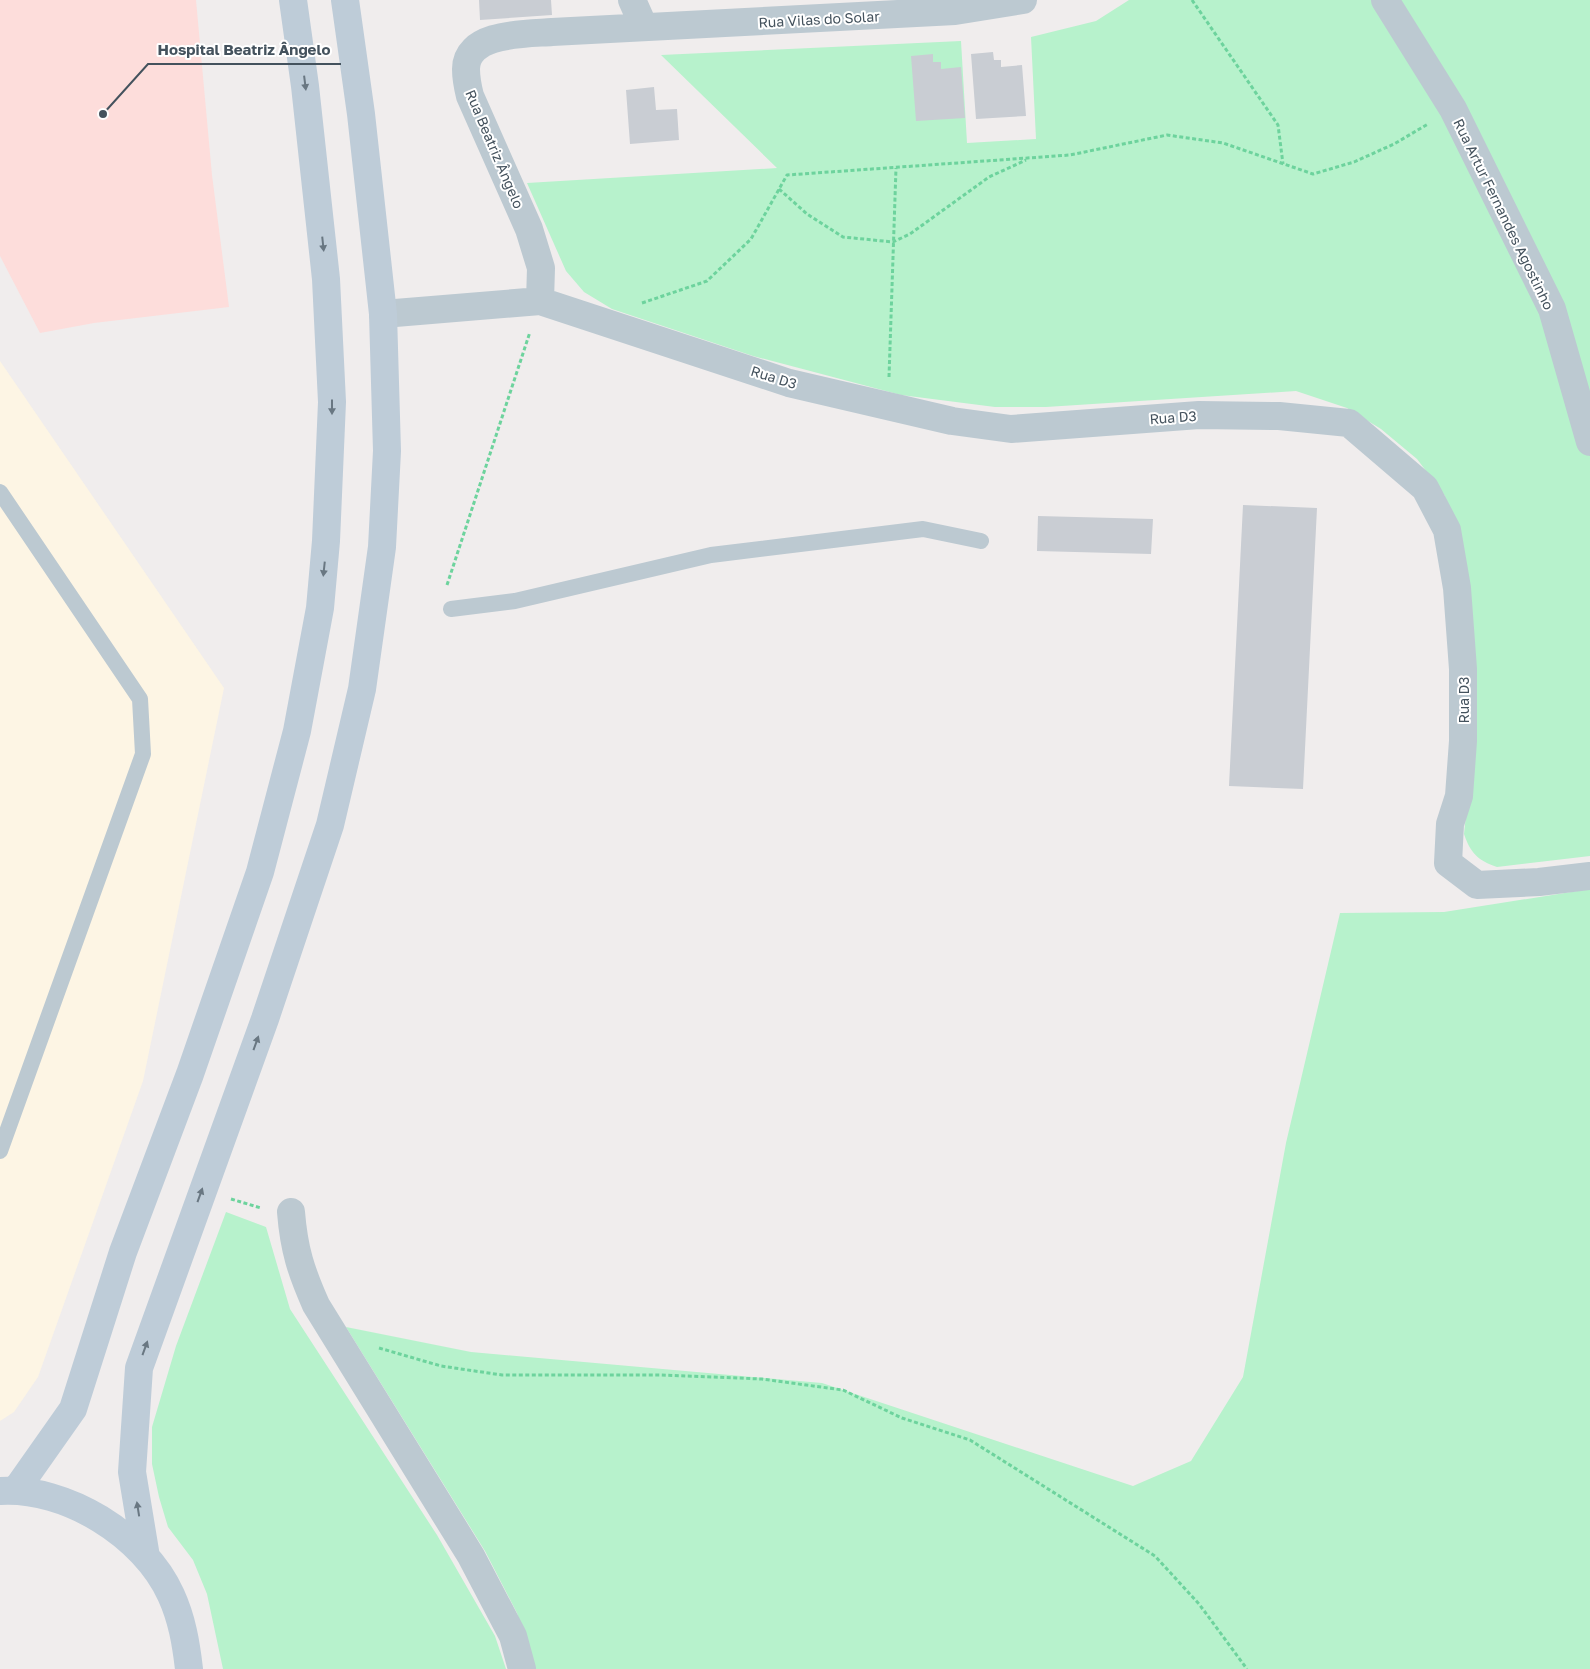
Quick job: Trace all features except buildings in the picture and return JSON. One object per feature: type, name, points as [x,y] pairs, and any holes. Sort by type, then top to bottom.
[{"type":"main road","points":[[189,1669],[185,1634],[170,1594],[146,1557],[109,1524],[74,1505],[65,1501],[8,1491],[73,1409],[123,1252],[190,1074],[260,872],[298,731],[320,608],[326,541],[332,402],[326,279],[305,86],[293,0]]},
{"type":"main road","points":[[146,1557],[132,1472],[138,1368],[265,1019],[330,826],[362,689],[382,546],[387,451],[383,314],[361,114],[345,0]]},
{"type":"street","points":[[632,0],[644,27]]},
{"type":"street","name":"Rua Vilas do Solar","points":[[644,27],[955,11],[1023,0]]},
{"type":"street","name":"Rua Artur Fernandes Agostinho","points":[[1385,0],[1453,109],[1552,310],[1590,442]]},
{"type":"street","name":"Rua Beatriz Ângelo","points":[[540,301],[541,268],[539,260],[529,229],[470,96],[466,67],[478,48],[489,40],[502,36],[644,27]]},
{"type":"street","name":"Rua D3","points":[[383,314],[540,301],[789,383],[952,421],[1011,428],[1199,415],[1279,416],[1349,423],[1426,488],[1447,530],[1456,588],[1463,669],[1463,741],[1459,796],[1450,824],[1448,862],[1477,886],[1540,882],[1590,876]]},
{"type":"street","points":[[291,1212],[293,1240],[299,1265],[316,1305],[471,1556],[513,1636],[522,1669]]},
{"type":"lane","points":[[0,492],[140,698],[143,754],[0,1151]]},
{"type":"lane","points":[[451,609],[515,601],[721,554],[922,529],[981,541]]},
{"type":"path","points":[[1192,0],[1278,125],[1283,164]]},
{"type":"path","points":[[617,325],[642,302],[707,281],[751,239],[786,175],[1070,155],[1167,135],[1223,143],[1313,174],[1354,162],[1394,144],[1453,109]]},
{"type":"path","points":[[779,189],[807,214],[843,237],[893,242],[910,234],[989,177],[1027,159]]},
{"type":"path","points":[[888,407],[896,168]]},
{"type":"path","points":[[451,609],[442,598],[540,301]]},
{"type":"path","points":[[202,1190],[280,1213],[291,1212]]},
{"type":"path","points":[[343,1351],[357,1344],[441,1366],[502,1375],[661,1375],[762,1379],[843,1390],[902,1418],[970,1440],[1156,1556],[1199,1604],[1247,1669]]},
{"type":"shaded area","points":[[0,0],[196,0],[212,175],[229,307],[94,323],[40,333],[0,256]]},
{"type":"shaded area","points":[[0,361],[224,688],[143,1081],[38,1377],[14,1412],[0,1421]]},
{"type":"green space","points":[[1129,0],[1590,0],[1590,856],[1497,867],[1480,859],[1469,846],[1464,834],[1472,757],[1445,496],[1417,459],[1381,429],[1347,408],[1296,391],[1046,407],[995,407],[901,395],[753,356],[612,309],[584,292],[566,271],[527,183],[777,168],[661,55],[961,41],[967,143],[1036,139],[1031,37],[1096,21]]},
{"type":"green space","points":[[1590,889],[1590,1669],[535,1669],[517,1613],[485,1551],[346,1327],[471,1352],[822,1383],[1133,1486],[1191,1461],[1243,1377],[1286,1143],[1340,913],[1444,912]]},
{"type":"green space","points":[[226,1212],[266,1227],[290,1309],[437,1535],[495,1636],[506,1669],[223,1669],[207,1594],[193,1560],[168,1527],[159,1497],[152,1464],[152,1427],[176,1346]]},
{"type":"place","name":"Hospital Beatriz Ângelo","points":[[103,114]]}]
